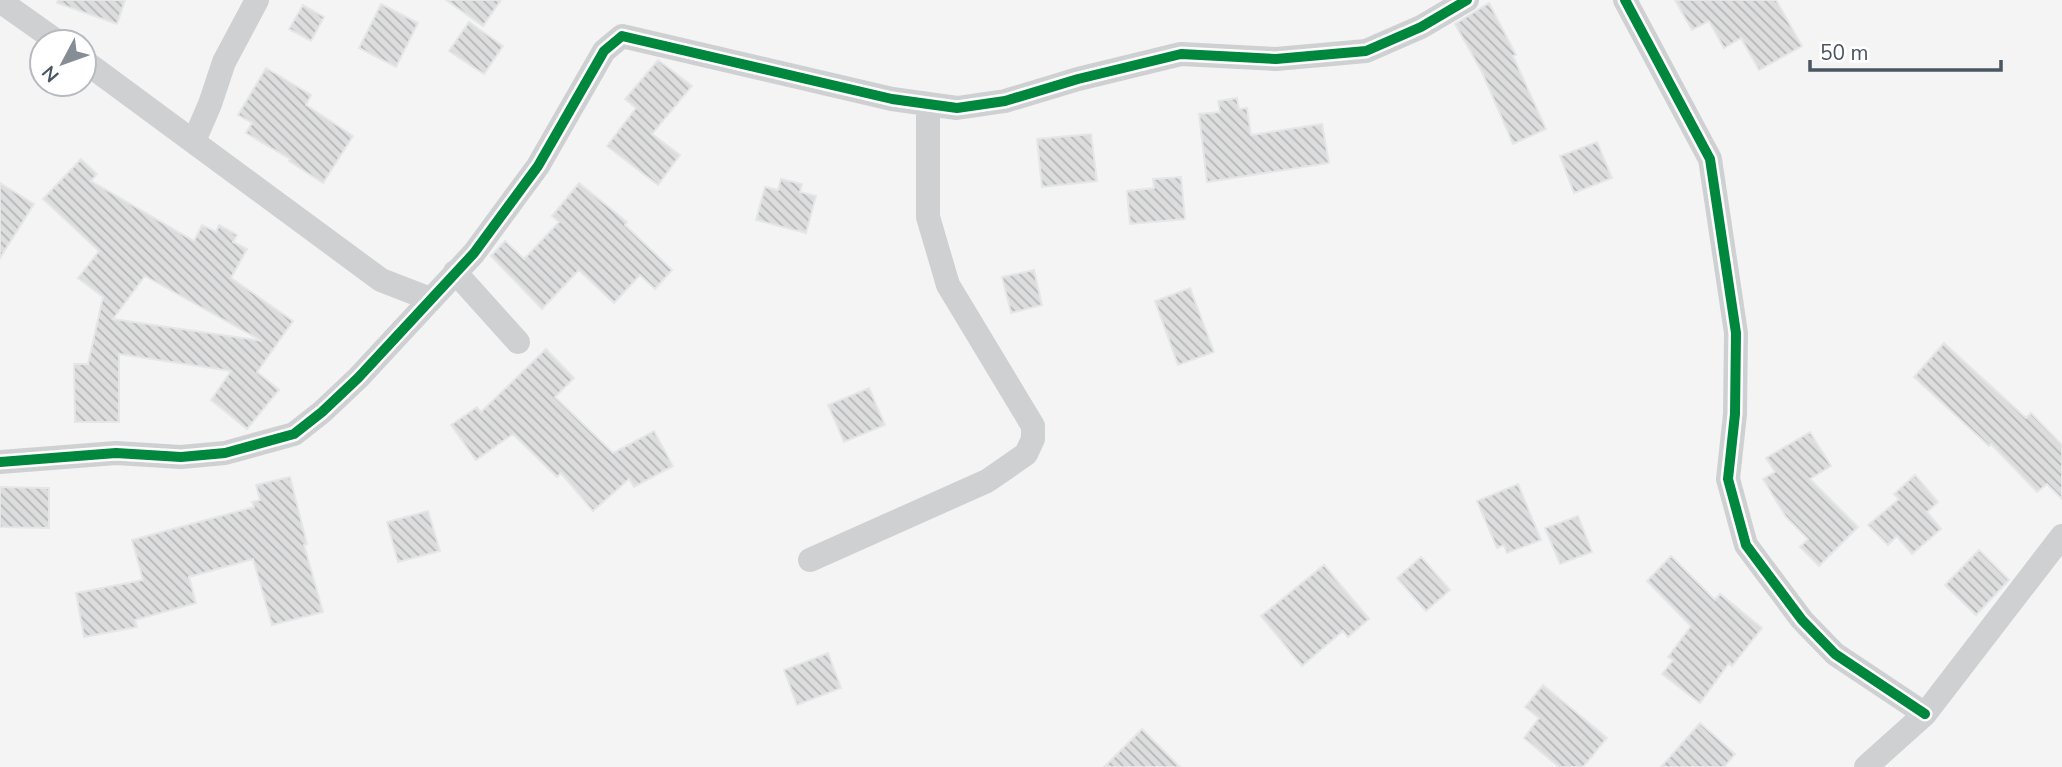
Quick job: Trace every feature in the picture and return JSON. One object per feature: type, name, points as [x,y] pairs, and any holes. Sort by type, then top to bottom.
[{"type":"street","points":[[194,141],[224,62],[257,0]]},
{"type":"street","points":[[0,462],[116,453],[181,457],[225,453],[293,434],[322,412],[358,378],[474,253],[538,166],[604,51],[622,36],[892,99],[957,108],[1005,101],[1077,79],[1181,54],[1276,59],[1366,51],[1421,27],[1467,0]]},
{"type":"street","points":[[1625,0],[1710,159],[1736,333],[1735,414],[1728,479],[1746,545],[1802,620],[1835,654],[1925,714]]},
{"type":"street","points":[[0,1],[38,28]]},
{"type":"street","points":[[98,71],[381,280],[430,299]]},
{"type":"street","points":[[810,560],[987,481],[1026,454],[1033,439],[1033,426],[948,285],[928,217],[928,104]]},
{"type":"street","points":[[455,272],[518,342]]},
{"type":"street","points":[[1866,767],[1925,714],[2062,536]]},
{"type":"building","points":[[58,0],[125,0],[117,24],[57,3]]},
{"type":"building","points":[[446,0],[501,0],[483,26]]},
{"type":"building","points":[[1675,0],[1776,0],[1802,46],[1759,70],[1741,38],[1724,48],[1709,21],[1692,30]]},
{"type":"building","points":[[1489,3],[1516,55],[1513,56],[1546,129],[1513,144],[1482,72],[1455,24]]},
{"type":"building","points":[[381,4],[418,23],[396,67],[359,48]]},
{"type":"building","points":[[303,5],[324,17],[311,41],[289,29]]},
{"type":"building","points":[[469,22],[503,46],[484,74],[449,51]]},
{"type":"building","points":[[658,60],[692,86],[652,134],[680,155],[658,185],[607,146],[636,108],[625,99]]},
{"type":"building","points":[[266,68],[311,95],[306,105],[353,136],[323,183],[289,161],[290,159],[246,133],[252,123],[238,115]]},
{"type":"building","points":[[1237,98],[1239,109],[1247,108],[1251,135],[1322,124],[1329,163],[1207,182],[1199,114],[1220,112],[1218,101]]},
{"type":"building","points":[[1091,134],[1097,181],[1042,187],[1037,139]]},
{"type":"building","points":[[1597,142],[1612,178],[1574,193],[1560,156]]},
{"type":"building","points":[[81,159],[97,174],[91,181],[194,241],[202,225],[216,232],[219,225],[237,235],[233,242],[247,249],[231,278],[293,321],[257,372],[279,390],[247,429],[211,400],[231,371],[119,354],[119,422],[75,422],[74,364],[88,364],[103,297],[78,278],[99,251],[43,199]],"holes":[[[145,276],[262,341],[113,319]]]},
{"type":"building","points":[[1181,177],[1185,219],[1130,224],[1127,191],[1154,188],[1153,179]]},
{"type":"building","points":[[781,179],[802,184],[800,192],[816,196],[806,233],[756,220],[765,187],[778,190]]},
{"type":"building","points":[[0,183],[34,204],[0,258]]},
{"type":"building","points":[[579,183],[627,222],[625,225],[672,270],[655,289],[640,275],[614,303],[579,270],[542,309],[491,256],[505,241],[524,259],[559,222],[552,216]]},
{"type":"building","points":[[1034,270],[1042,305],[1011,313],[1002,277]]},
{"type":"building","points":[[1190,288],[1214,352],[1178,365],[1155,301]]},
{"type":"building","points":[[1944,343],[2026,418],[2031,413],[2062,445],[2062,499],[2047,484],[2037,492],[1991,444],[1989,446],[1914,377]]},
{"type":"building","points":[[546,349],[574,378],[555,397],[613,453],[654,431],[673,466],[634,487],[629,479],[593,511],[561,473],[557,477],[513,434],[476,460],[451,425],[477,407],[481,412]]},
{"type":"building","points":[[869,388],[885,425],[844,442],[828,405]]},
{"type":"building","points":[[1810,432],[1831,466],[1810,479],[1858,527],[1819,566],[1800,547],[1808,539],[1786,517],[1763,479],[1775,472],[1766,458]]},
{"type":"building","points":[[1915,475],[1938,502],[1927,512],[1941,529],[1912,554],[1897,536],[1888,545],[1868,525],[1899,499],[1894,494]]},
{"type":"building","points":[[290,477],[307,544],[304,545],[323,612],[272,625],[253,559],[189,577],[196,603],[135,620],[137,627],[84,637],[76,593],[143,580],[132,540],[254,507],[252,502],[260,500],[256,485]]},
{"type":"building","points":[[1518,484],[1541,540],[1507,553],[1504,545],[1497,548],[1477,501]]},
{"type":"building","points":[[0,487],[49,488],[49,528],[0,527]]},
{"type":"building","points":[[428,511],[440,551],[398,562],[387,522]]},
{"type":"building","points":[[1578,516],[1592,552],[1560,564],[1545,528]]},
{"type":"building","points":[[1979,550],[2009,580],[1976,615],[1945,585]]},
{"type":"building","points":[[1671,556],[1715,600],[1720,594],[1762,628],[1732,666],[1729,663],[1700,703],[1662,674],[1673,660],[1668,657],[1691,626],[1647,581]]},
{"type":"building","points":[[1421,557],[1450,590],[1426,611],[1397,578]]},
{"type":"building","points":[[1324,565],[1369,619],[1348,637],[1343,631],[1302,666],[1261,616]]},
{"type":"building","points":[[828,653],[841,688],[797,705],[784,670]]},
{"type":"building","points":[[1543,685],[1607,738],[1583,767],[1559,767],[1524,738],[1539,718],[1525,707]]},
{"type":"building","points":[[1700,723],[1735,754],[1724,767],[1661,767]]},
{"type":"building","points":[[1142,729],[1180,767],[1104,767]]},
{"type":"cycle path","points":[[0,462],[116,453],[181,457],[225,453],[294,434],[358,378],[474,253],[538,166],[604,51],[622,36],[892,99],[957,108],[1005,101],[1078,79],[1181,54],[1276,59],[1366,51],[1421,27],[1467,0]]},
{"type":"cycle path","points":[[1625,0],[1710,159],[1736,333],[1735,414],[1728,479],[1746,545],[1802,620],[1835,654],[1925,714]]}]
